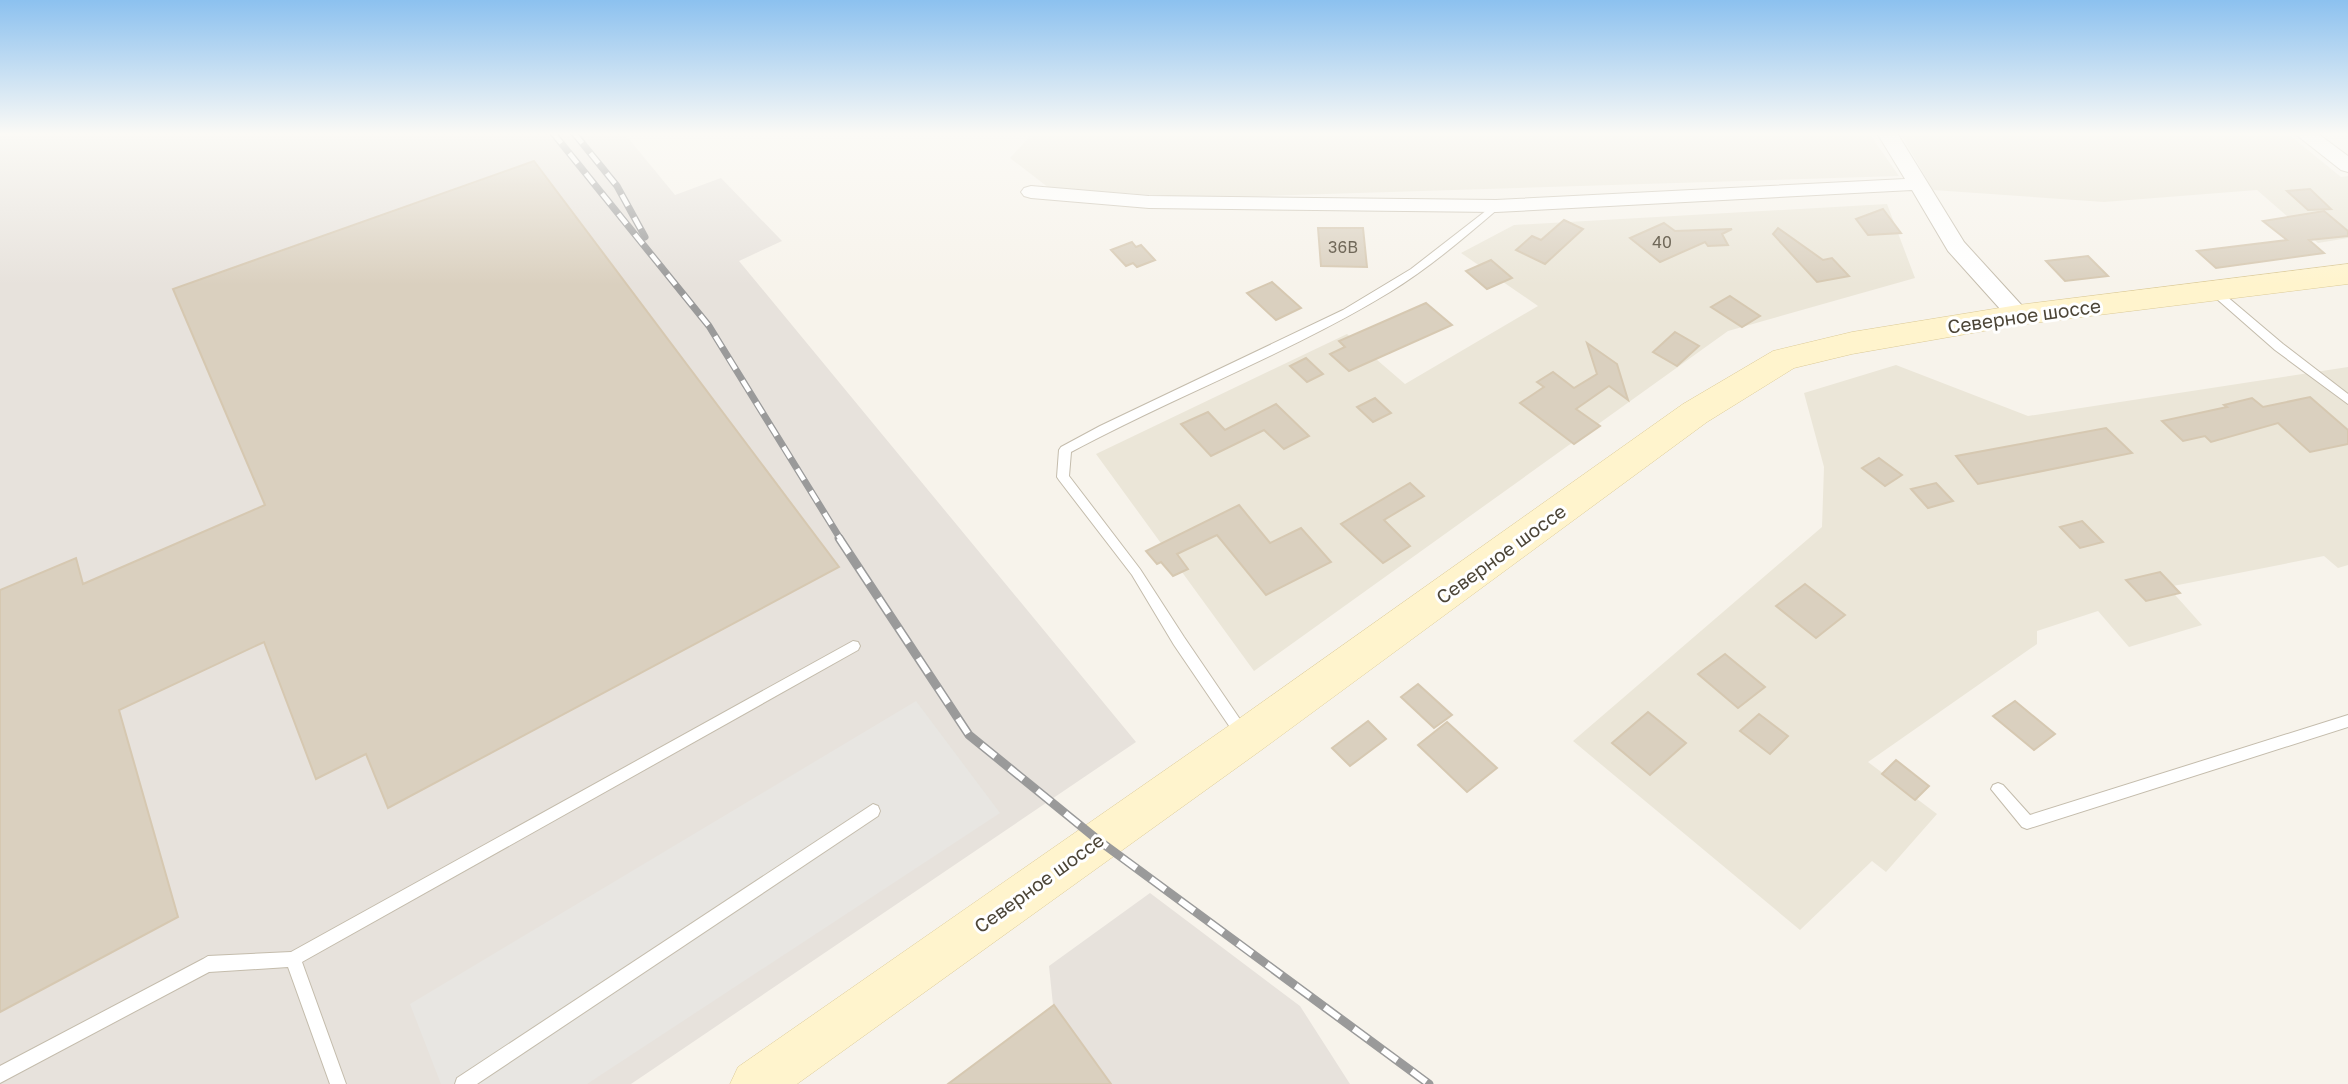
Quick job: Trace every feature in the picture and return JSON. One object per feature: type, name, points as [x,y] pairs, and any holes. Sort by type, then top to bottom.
[{"type":"main road","name":"Северное шоссе","points":[[755,1084],[1245,738],[1695,413],[1784,359],[1852,343],[2018,315],[2348,274]]},
{"type":"street","points":[[1031,192],[1149,202],[1496,206],[1917,184],[1956,246],[2018,315]]},
{"type":"lane","points":[[1245,738],[1136,572],[1063,477],[1065,450],[1103,428],[1318,327],[1387,290],[1453,242],[1496,206]]},
{"type":"lane","points":[[2214,291],[2278,347],[2348,400]]},
{"type":"lane","points":[[0,1076],[208,964],[293,959],[853,646]]},
{"type":"lane","points":[[1998,789],[2027,822],[2348,722]]},
{"type":"lane","points":[[463,1084],[873,811]]},
{"type":"lane","points":[[293,959],[338,1084]]},
{"type":"shaded area","points":[[0,184],[666,184],[675,195],[706,184],[726,184],[782,241],[739,261],[1136,742],[631,1084],[0,1084]]},
{"type":"shaded area","points":[[1043,184],[1657,184],[1197,198],[1049,188]]},
{"type":"shaded area","points":[[1929,184],[2348,184],[2348,238],[2318,243],[2257,190],[2104,202],[1933,190]]},
{"type":"shaded area","points":[[1887,204],[1915,278],[1728,331],[1254,671],[1096,454],[1347,334],[1405,384],[1538,306],[1461,253],[1514,225]]},
{"type":"shaded area","points":[[1896,365],[2028,416],[2348,367],[2348,565],[2338,568],[2324,556],[2168,587],[2202,625],[2129,647],[2098,611],[2037,631],[2037,644],[1868,762],[1937,814],[1886,872],[1872,861],[1800,930],[1573,741],[1822,527],[1824,467],[1804,393]]},
{"type":"shaded area","points":[[916,701],[1000,813],[587,1084],[441,1084],[410,1004]]},
{"type":"shaded area","points":[[1150,893],[1300,1006],[1350,1084],[948,1084],[1053,1005],[1049,966]]},
{"type":"building","points":[[470,184],[551,184],[839,567],[388,808],[366,754],[316,779],[264,642],[119,710],[178,917],[0,1012],[0,590],[76,558],[83,584],[265,505],[173,289]]},
{"type":"building","points":[[2310,189],[2331,209],[2308,210],[2287,191]]},
{"type":"building","points":[[1883,209],[1901,233],[1868,235],[1856,219]]},
{"type":"building","points":[[2324,211],[2348,231],[2348,236],[2309,240],[2324,253],[2216,268],[2197,251],[2287,240],[2263,221]]},
{"type":"building","points":[[1564,220],[1583,229],[1545,264],[1516,250],[1532,236],[1541,240]]},
{"type":"building","points":[[1664,223],[1675,231],[1732,229],[1722,234],[1728,245],[1708,246],[1705,242],[1660,262],[1630,238]]},
{"type":"building","points":[[1318,228],[1363,228],[1367,267],[1321,266]]},
{"type":"building","points":[[1778,228],[1823,260],[1832,258],[1849,276],[1817,282],[1773,234]]},
{"type":"building","points":[[1132,242],[1136,247],[1141,245],[1155,260],[1137,267],[1133,263],[1126,266],[1111,250]]},
{"type":"building","points":[[2088,256],[2108,276],[2065,281],[2046,261]]},
{"type":"building","points":[[1491,260],[1512,278],[1487,289],[1466,271]]},
{"type":"building","points":[[1272,282],[1301,308],[1276,320],[1247,293]]},
{"type":"building","points":[[1730,296],[1760,316],[1742,327],[1711,307]]},
{"type":"building","points":[[1426,303],[1452,325],[1349,371],[1330,354],[1345,347],[1339,341]]},
{"type":"building","points":[[1675,332],[1699,346],[1677,366],[1653,352]]},
{"type":"building","points":[[1587,343],[1617,364],[1628,400],[1609,386],[1576,409],[1600,426],[1574,444],[1520,403],[1544,387],[1537,382],[1553,372],[1574,388],[1597,374]]},
{"type":"building","points":[[1306,358],[1323,374],[1307,382],[1290,366]]},
{"type":"building","points":[[2310,397],[2348,430],[2348,444],[2310,452],[2278,423],[2211,442],[2205,436],[2183,441],[2162,421],[2227,407],[2224,405],[2252,398],[2263,407]]},
{"type":"building","points":[[1375,398],[1391,413],[1373,422],[1357,407]]},
{"type":"building","points":[[1276,404],[1309,436],[1284,449],[1264,430],[1211,456],[1181,424],[1208,412],[1225,430]]},
{"type":"building","points":[[2106,428],[2132,453],[1978,484],[1956,456]]},
{"type":"building","points":[[1879,458],[1902,475],[1885,486],[1862,468]]},
{"type":"building","points":[[1410,483],[1424,496],[1384,520],[1410,546],[1383,563],[1341,524]]},
{"type":"building","points":[[1936,483],[1953,501],[1928,508],[1911,489]]},
{"type":"building","points":[[1239,505],[1270,543],[1301,528],[1331,562],[1266,595],[1217,535],[1177,554],[1188,569],[1173,576],[1161,562],[1157,564],[1146,551]]},
{"type":"building","points":[[2082,521],[2103,542],[2080,548],[2060,527]]},
{"type":"building","points":[[2160,572],[2180,593],[2146,601],[2126,580]]},
{"type":"building","points":[[1805,584],[1845,615],[1816,638],[1776,606]]},
{"type":"building","points":[[1725,654],[1765,687],[1738,708],[1698,674]]},
{"type":"building","points":[[1418,684],[1452,715],[1434,728],[1401,697]]},
{"type":"building","points":[[2015,701],[2055,734],[2034,750],[1993,716]]},
{"type":"building","points":[[1648,712],[1686,743],[1650,775],[1612,743]]},
{"type":"building","points":[[1759,714],[1788,736],[1770,754],[1740,731]]},
{"type":"building","points":[[1368,721],[1386,739],[1350,766],[1332,748]]},
{"type":"building","points":[[1447,722],[1497,768],[1467,792],[1418,745]]},
{"type":"building","points":[[1896,760],[1929,786],[1915,800],[1882,774]]},
{"type":"building","points":[[1054,1005],[1111,1084],[948,1084]]},
{"type":"railway","points":[[594,184],[709,326],[841,540]]},
{"type":"railway","points":[[615,184],[645,237]]},
{"type":"railway","points":[[839,538],[969,735],[1098,840],[1429,1084]]}]
